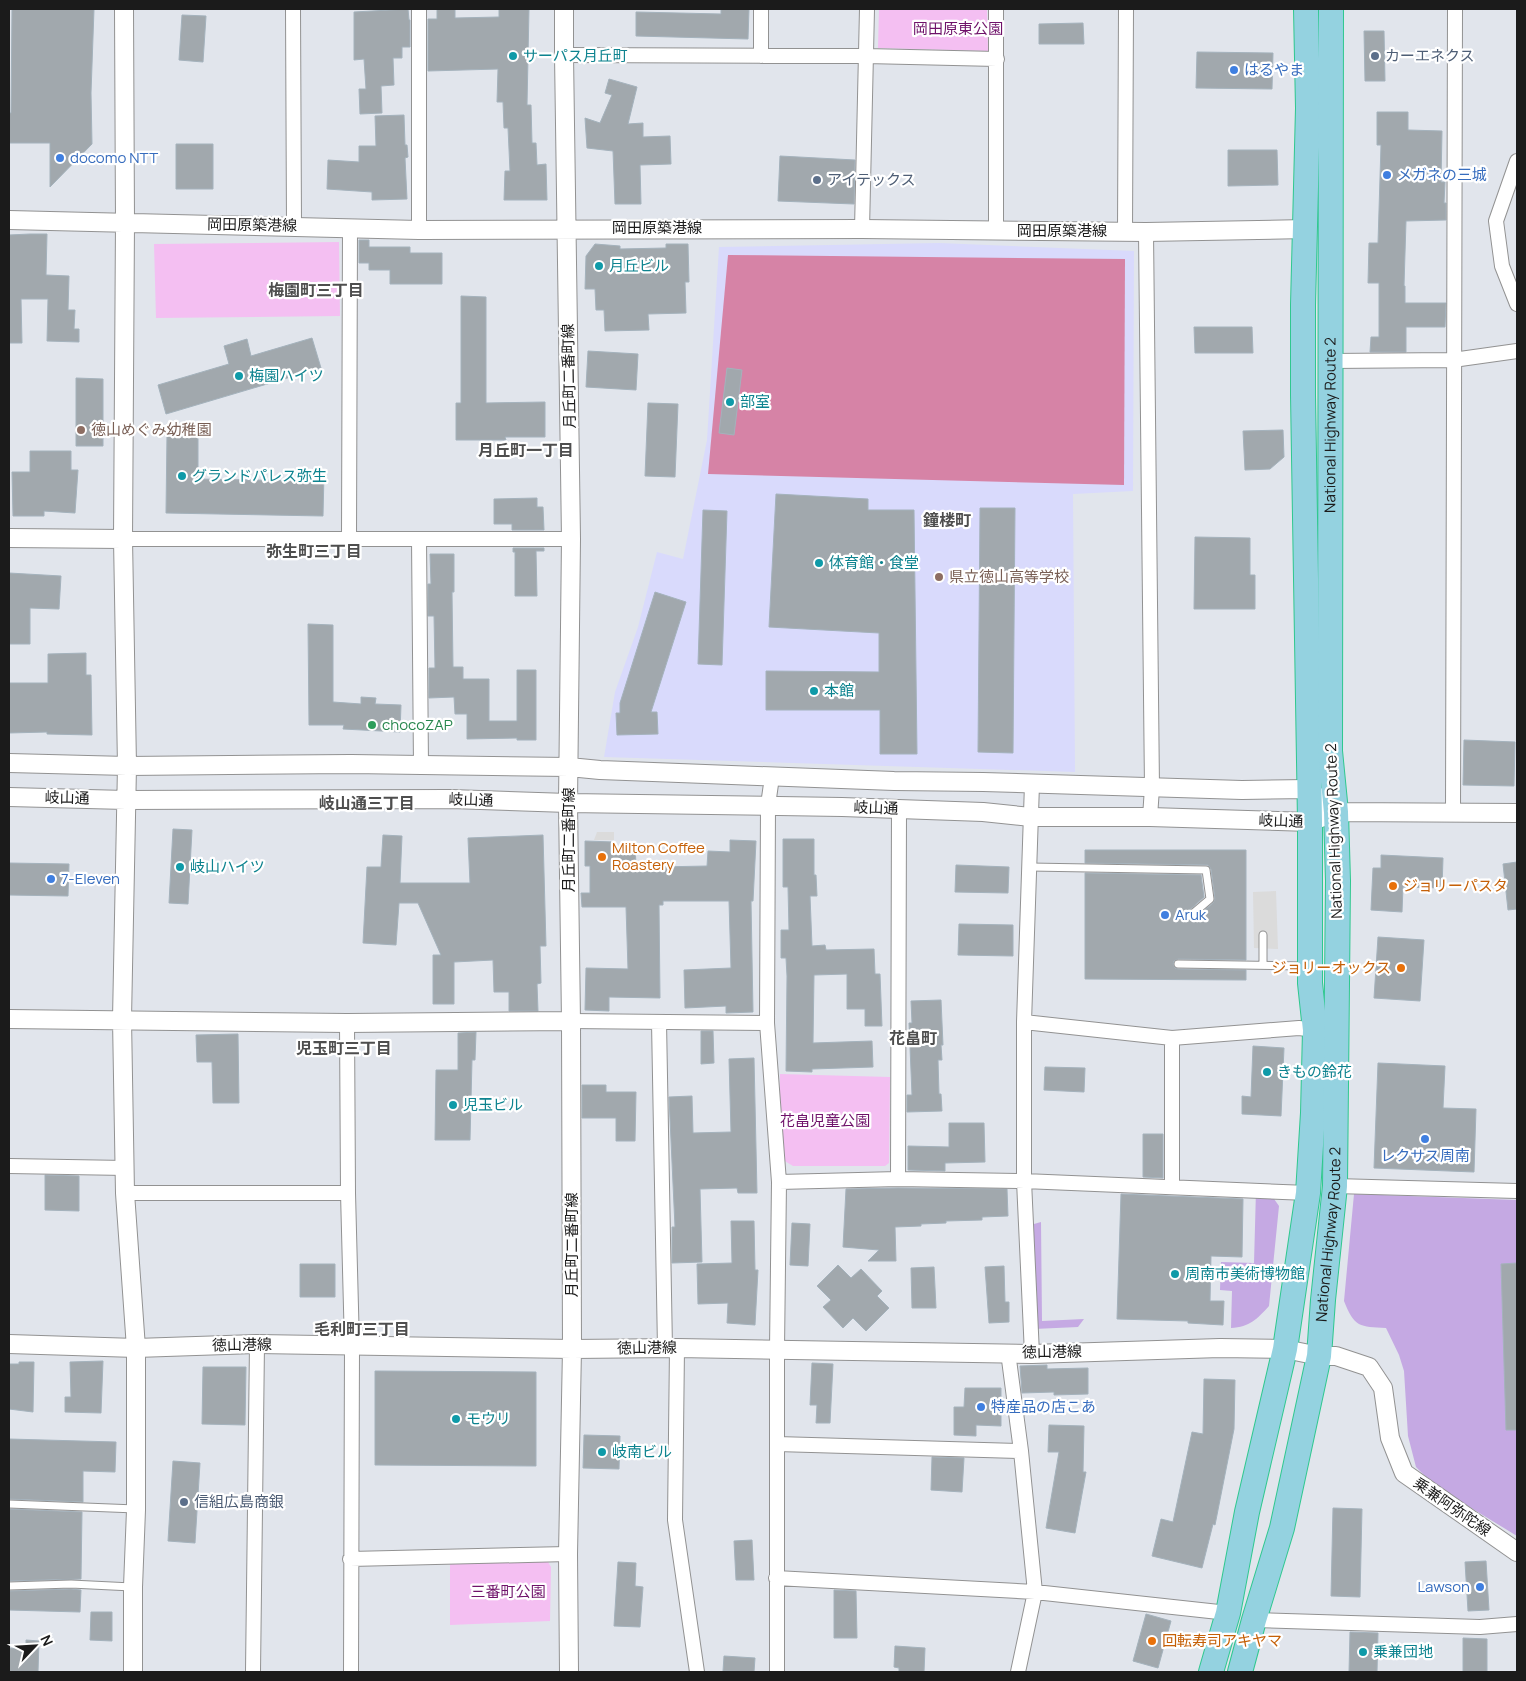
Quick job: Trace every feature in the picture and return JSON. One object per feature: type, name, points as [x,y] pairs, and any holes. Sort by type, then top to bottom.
[{"type":"highway","name":"National Highway Route 2","points":[[1211,1672],[1228,1613],[1247,1512],[1285,1349],[1308,1193],[1313,1113],[1314,1030],[1310,966],[1310,822],[1302,305],[1306,229],[1308,108],[1306,9]]},
{"type":"highway","name":"National Highway Route 2","points":[[1240,1672],[1282,1528],[1319,1356],[1335,1186],[1338,881],[1336,812],[1330,751],[1331,9]]},
{"type":"street","points":[[124,9],[123,539],[127,766],[122,1019],[125,1193],[136,1348],[133,1672]]},
{"type":"street","points":[[293,9],[294,226]]},
{"type":"street","points":[[418,230],[419,9]]},
{"type":"street","name":"月丘町二番町線","points":[[564,9],[571,539],[570,767],[568,803],[572,1349],[568,1554],[569,1672]]},
{"type":"street","points":[[761,9],[761,56]]},
{"type":"street","points":[[862,229],[867,9]]},
{"type":"street","points":[[996,9],[996,230]]},
{"type":"street","points":[[1125,231],[1126,9]]},
{"type":"street","points":[[1453,812],[1454,9]]},
{"type":"street","points":[[564,55],[866,56],[997,60]]},
{"type":"street","points":[[1517,161],[1496,221],[1502,266],[1517,304]]},
{"type":"street","name":"岡田原築港線","points":[[9,220],[418,230],[567,228],[1146,232],[1306,229]]},
{"type":"street","points":[[349,539],[350,228]]},
{"type":"street","points":[[1146,232],[1152,788],[1150,817]]},
{"type":"street","points":[[1331,361],[1453,360],[1517,351]]},
{"type":"street","points":[[9,538],[571,539]]},
{"type":"street","points":[[419,539],[421,765]]},
{"type":"street","name":"岐山通","points":[[9,763],[127,766],[421,765],[570,767],[600,770],[772,777],[1152,788],[1308,789],[1336,812],[1310,822],[1150,817],[1031,816],[899,808],[568,803],[451,799],[126,800],[9,797]]},
{"type":"street","points":[[772,777],[768,806],[767,1023],[779,1182],[776,1349],[777,1672]]},
{"type":"street","points":[[1032,784],[1024,1022],[1024,1180],[1032,1354]]},
{"type":"street","points":[[898,1178],[899,808]]},
{"type":"street","points":[[1336,812],[1517,813]]},
{"type":"street","points":[[9,1019],[767,1023]]},
{"type":"street","points":[[347,1022],[348,1193],[352,1346],[351,1672]]},
{"type":"street","points":[[659,1022],[671,1348],[675,1520],[698,1672]]},
{"type":"street","points":[[1024,1022],[1172,1038],[1299,1028],[1314,1030]]},
{"type":"street","points":[[1172,1038],[1172,1186]]},
{"type":"street","points":[[9,1166],[126,1168]]},
{"type":"street","points":[[779,1182],[898,1178],[1024,1180],[1308,1193]]},
{"type":"street","points":[[1335,1186],[1517,1191]]},
{"type":"street","points":[[125,1193],[348,1193]]},
{"type":"street","name":"徳山港線","points":[[9,1344],[136,1348],[257,1344],[572,1349],[776,1349],[1008,1352],[1032,1354],[1220,1348],[1285,1349]]},
{"type":"street","points":[[252,1672],[257,1344]]},
{"type":"street","name":"乗兼阿弥陀線","points":[[1285,1349],[1319,1356],[1336,1356],[1369,1367],[1383,1388],[1390,1438],[1404,1473],[1517,1552]]},
{"type":"street","points":[[1008,1352],[1021,1451],[1035,1592],[1018,1672]]},
{"type":"street","points":[[777,1444],[1021,1451]]},
{"type":"street","points":[[350,1558],[568,1554]]},
{"type":"street","points":[[776,1578],[1035,1592],[1228,1613]]},
{"type":"street","points":[[1254,1620],[1480,1628],[1517,1624]]},
{"type":"lane","points":[[1030,867],[1206,870],[1210,900],[1190,916]]},
{"type":"lane","points":[[1263,935],[1263,965]]},
{"type":"lane","points":[[1178,964],[1310,966]]},
{"type":"lane","points":[[9,1504],[136,1510]]},
{"type":"lane","points":[[9,1586],[71,1584],[133,1587]]},
{"type":"shaded area","points":[[939,243],[1134,251],[1133,491],[1073,494],[1075,772],[604,757],[615,692],[638,627],[657,552],[683,559],[707,440],[719,247]]},
{"type":"shaded area","points":[[728,255],[1125,259],[1124,485],[708,474]]},
{"type":"shaded area","points":[[597,832],[614,832],[614,840],[594,840]]},
{"type":"shaded area","points":[[1276,891],[1278,949],[1254,948],[1253,892]]},
{"type":"shaded area","points":[[1256,1190],[1272,1196],[1279,1206],[1269,1306],[1253,1322],[1231,1328],[1232,1291],[1220,1290],[1221,1262],[1254,1263]]},
{"type":"shaded area","points":[[1354,1194],[1517,1200],[1517,1536],[1450,1495],[1416,1467],[1408,1436],[1404,1371],[1399,1355],[1386,1328],[1359,1324],[1351,1316],[1344,1301]]},
{"type":"shaded area","points":[[1041,1222],[1042,1321],[1084,1319],[1078,1327],[1034,1329],[1034,1224]]},
{"type":"green space","name":"岡田原東公園","points":[[879,9],[987,9],[988,51],[878,48]]},
{"type":"green space","points":[[339,242],[340,316],[156,318],[154,244]]},
{"type":"green space","name":"花畠児童公園","points":[[780,1074],[890,1077],[889,1163],[885,1166],[793,1166],[783,1160],[779,1150]]},
{"type":"green space","name":"三番町公園","points":[[548,1562],[551,1567],[550,1621],[450,1625],[450,1563]]},
{"type":"building","points":[[12,9],[94,9],[91,93],[92,144],[50,187],[50,143],[9,143]]},
{"type":"building","points":[[408,9],[410,47],[402,47],[402,58],[393,58],[394,85],[381,86],[382,113],[360,114],[359,89],[366,89],[364,59],[354,60],[354,12]]},
{"type":"building","points":[[437,9],[455,9],[455,18],[499,17],[499,9],[529,9],[527,105],[531,105],[532,143],[536,143],[537,165],[546,164],[547,200],[504,200],[505,171],[510,171],[508,128],[504,128],[503,102],[497,102],[498,69],[428,71],[428,19],[437,19]]},
{"type":"building","points":[[721,9],[749,9],[748,39],[636,36],[636,12],[721,14]]},
{"type":"building","points":[[182,15],[206,16],[203,62],[179,60]]},
{"type":"building","points":[[1083,23],[1084,44],[1039,44],[1039,24]]},
{"type":"building","name":"カーエネクス","points":[[1364,31],[1384,31],[1385,81],[1365,81]]},
{"type":"building","name":"はるやま","points":[[1197,52],[1273,53],[1272,89],[1196,88]]},
{"type":"building","points":[[609,79],[637,87],[628,124],[643,123],[643,137],[670,136],[671,164],[640,165],[641,204],[615,204],[613,151],[587,148],[585,118],[600,123],[612,95],[605,93]]},
{"type":"building","points":[[1377,112],[1408,112],[1408,130],[1442,131],[1441,182],[1445,182],[1444,203],[1446,203],[1446,220],[1406,221],[1404,286],[1405,303],[1446,303],[1445,327],[1406,327],[1406,352],[1370,352],[1371,337],[1379,337],[1379,283],[1368,283],[1369,243],[1378,243],[1381,145],[1377,145]]},
{"type":"building","points":[[404,115],[405,145],[407,145],[408,157],[405,158],[407,199],[372,200],[372,192],[327,189],[328,160],[359,162],[359,146],[376,146],[375,116]]},
{"type":"building","points":[[176,144],[213,144],[213,189],[176,189]]},
{"type":"building","points":[[1228,150],[1277,150],[1278,185],[1228,186]]},
{"type":"building","name":"アイテックス","points":[[780,156],[855,160],[854,204],[778,201]]},
{"type":"building","points":[[47,234],[46,275],[69,276],[68,310],[75,310],[74,329],[79,329],[79,342],[47,341],[48,299],[21,299],[22,343],[9,343],[9,235]]},
{"type":"building","points":[[359,240],[369,240],[369,247],[410,247],[410,253],[442,253],[442,284],[390,284],[390,270],[369,270],[369,263],[359,263]]},
{"type":"building","points":[[595,244],[620,246],[620,249],[666,248],[666,244],[688,244],[689,282],[685,282],[686,313],[648,314],[649,330],[605,331],[604,310],[596,310],[595,289],[585,289],[586,256]]},
{"type":"building","points":[[461,296],[486,297],[486,403],[545,402],[545,437],[505,437],[506,440],[456,440],[456,403],[461,403]]},
{"type":"building","points":[[1194,327],[1252,327],[1253,353],[1195,353]]},
{"type":"building","name":"梅園ハイツ","points":[[312,338],[321,368],[166,414],[158,385],[229,364],[224,346],[247,339],[251,356]]},
{"type":"building","points":[[588,351],[638,354],[636,390],[586,387]]},
{"type":"building","name":"部室","points":[[727,368],[742,370],[734,435],[719,433]]},
{"type":"building","points":[[76,378],[103,379],[103,446],[76,446]]},
{"type":"building","points":[[648,403],[678,404],[675,477],[645,476]]},
{"type":"building","points":[[1283,430],[1284,457],[1270,469],[1245,470],[1243,431]]},
{"type":"building","name":"グランドパレス弥生","points":[[167,433],[198,433],[198,479],[310,481],[310,473],[324,474],[323,516],[166,513]]},
{"type":"building","points":[[30,451],[71,451],[71,470],[78,470],[75,513],[44,511],[44,516],[13,516],[12,472],[30,472]]},
{"type":"building","points":[[776,494],[868,499],[868,510],[914,510],[917,754],[880,754],[880,710],[766,710],[766,671],[879,672],[879,633],[769,627]]},
{"type":"building","points":[[537,498],[537,507],[543,507],[544,530],[512,530],[512,524],[494,524],[494,499]]},
{"type":"building","points":[[980,508],[1015,508],[1013,753],[978,752]]},
{"type":"building","points":[[703,510],[727,511],[722,665],[698,664]]},
{"type":"building","points":[[1195,537],[1250,538],[1250,575],[1255,575],[1255,609],[1194,609]]},
{"type":"building","points":[[513,548],[544,548],[544,551],[536,551],[537,596],[515,596],[515,552],[513,552]]},
{"type":"building","points":[[430,554],[454,554],[454,592],[452,592],[453,667],[463,667],[463,679],[489,679],[489,721],[517,721],[517,670],[536,670],[536,740],[517,740],[517,738],[467,739],[467,714],[455,714],[454,697],[429,698],[429,668],[435,668],[434,616],[428,616],[428,584],[431,584]]},
{"type":"building","points":[[9,573],[61,576],[59,609],[30,608],[30,644],[9,644]]},
{"type":"building","points":[[655,592],[686,602],[651,712],[657,712],[658,734],[617,735],[616,713],[620,713],[620,703]]},
{"type":"building","points":[[308,624],[333,625],[333,702],[361,704],[361,697],[376,698],[375,704],[401,705],[400,732],[343,729],[344,725],[309,725]]},
{"type":"building","points":[[86,653],[86,675],[91,675],[92,735],[47,734],[47,732],[9,733],[9,683],[48,683],[48,654]]},
{"type":"building","points":[[1464,740],[1515,742],[1514,786],[1463,785]]},
{"type":"building","name":"岐山ハイツ","points":[[173,829],[192,830],[188,904],[169,903]]},
{"type":"building","points":[[383,835],[402,836],[400,883],[470,883],[468,838],[543,835],[546,946],[540,946],[541,983],[537,984],[538,1011],[509,1011],[509,992],[494,992],[493,960],[454,962],[454,1004],[433,1004],[433,955],[441,955],[418,903],[399,903],[396,945],[363,943],[367,867],[381,867]]},
{"type":"building","points":[[783,839],[814,839],[814,875],[816,875],[817,896],[810,896],[812,946],[825,945],[826,950],[874,949],[875,974],[880,974],[882,1026],[865,1026],[865,1009],[847,1009],[847,974],[814,975],[813,1043],[872,1041],[873,1067],[812,1069],[812,1072],[786,1071],[787,976],[786,958],[781,958],[781,930],[789,930],[788,887],[783,887]]},
{"type":"building","points":[[730,840],[756,841],[753,901],[751,901],[753,1012],[726,1013],[726,1006],[685,1008],[684,970],[731,968],[729,901],[663,901],[663,905],[659,905],[660,998],[609,997],[609,1011],[585,1010],[586,968],[628,969],[626,907],[582,907],[581,893],[590,893],[590,866],[585,866],[585,841],[614,842],[614,847],[635,846],[636,865],[658,864],[658,867],[707,866],[708,851],[730,852]]},
{"type":"building","name":"Aruk","points":[[1085,850],[1246,850],[1246,960],[1178,959],[1173,964],[1178,969],[1246,970],[1246,980],[1085,979],[1085,873],[1201,875],[1204,897],[1185,914],[1189,921],[1193,920],[1213,903],[1215,899],[1211,869],[1208,865],[1085,863]]},
{"type":"building","points":[[1381,855],[1443,858],[1442,888],[1403,887],[1402,912],[1371,910],[1373,868],[1381,868]]},
{"type":"building","points":[[1517,862],[1517,909],[1508,910],[1503,864]]},
{"type":"building","points":[[9,863],[69,864],[68,896],[9,895]]},
{"type":"building","points":[[956,865],[1009,867],[1008,893],[955,892]]},
{"type":"building","points":[[959,924],[1013,925],[1013,956],[958,955]]},
{"type":"building","points":[[1378,937],[1424,940],[1420,1001],[1374,998]]},
{"type":"building","points":[[941,1000],[943,1045],[941,1045],[942,1060],[938,1060],[939,1094],[941,1094],[942,1111],[907,1112],[907,1095],[912,1095],[909,1023],[912,1023],[911,1001]]},
{"type":"building","points":[[701,1031],[713,1031],[714,1063],[701,1064]]},
{"type":"building","name":"児玉ビル","points":[[476,1032],[475,1060],[472,1060],[470,1140],[435,1140],[436,1070],[458,1070],[458,1033]]},
{"type":"building","points":[[238,1034],[239,1103],[213,1103],[212,1062],[197,1062],[196,1035]]},
{"type":"building","name":"きもの鈴花","points":[[1253,1046],[1284,1048],[1281,1116],[1242,1114],[1242,1096],[1251,1097]]},
{"type":"building","points":[[754,1058],[757,1193],[738,1193],[737,1188],[700,1189],[702,1262],[672,1263],[672,1227],[675,1227],[669,1097],[692,1096],[693,1133],[731,1132],[729,1059]]},
{"type":"building","name":"レクサス周南","points":[[1378,1063],[1445,1066],[1443,1108],[1476,1109],[1474,1172],[1374,1168]]},
{"type":"building","points":[[1045,1067],[1085,1068],[1084,1092],[1044,1090]]},
{"type":"building","points":[[582,1085],[606,1085],[606,1092],[636,1092],[635,1141],[616,1141],[616,1118],[582,1118]]},
{"type":"building","points":[[949,1123],[984,1123],[985,1162],[945,1163],[945,1171],[908,1170],[908,1146],[949,1147]]},
{"type":"building","points":[[1143,1134],[1163,1134],[1163,1178],[1143,1177]]},
{"type":"building","points":[[45,1175],[79,1176],[79,1211],[45,1210]]},
{"type":"building","points":[[846,1189],[1007,1189],[1008,1216],[982,1217],[982,1220],[946,1221],[946,1223],[921,1224],[921,1226],[895,1227],[896,1261],[868,1261],[879,1250],[843,1247]]},
{"type":"building","points":[[1121,1194],[1243,1199],[1242,1257],[1211,1256],[1210,1301],[1224,1301],[1223,1325],[1188,1323],[1188,1321],[1117,1319]]},
{"type":"building","points":[[731,1221],[754,1221],[755,1270],[758,1270],[755,1325],[727,1323],[728,1303],[698,1304],[697,1264],[732,1263]]},
{"type":"building","points":[[792,1223],[810,1224],[808,1266],[790,1265]]},
{"type":"building","points":[[1517,1263],[1517,1430],[1506,1430],[1501,1264]]},
{"type":"building","points":[[300,1264],[335,1264],[335,1297],[300,1297]]},
{"type":"building","points":[[838,1265],[851,1278],[861,1269],[882,1291],[877,1296],[889,1308],[866,1331],[853,1318],[843,1328],[823,1307],[831,1300],[817,1286]]},
{"type":"building","points":[[1004,1266],[1005,1302],[1009,1302],[1009,1322],[989,1323],[985,1267]]},
{"type":"building","points":[[934,1267],[936,1308],[912,1308],[911,1268]]},
{"type":"building","points":[[103,1361],[101,1413],[65,1412],[65,1397],[71,1397],[70,1362]]},
{"type":"building","points":[[19,1362],[34,1362],[33,1412],[9,1409],[9,1364],[19,1364]]},
{"type":"building","points":[[812,1363],[833,1364],[830,1423],[816,1423],[817,1405],[810,1405]]},
{"type":"building","points":[[1047,1365],[1047,1369],[1088,1368],[1088,1394],[1054,1395],[1054,1392],[1022,1393],[1020,1366]]},
{"type":"building","points":[[203,1367],[246,1367],[245,1425],[202,1424]]},
{"type":"building","name":"モウリ","points":[[375,1371],[536,1372],[536,1466],[375,1465]]},
{"type":"building","points":[[1204,1379],[1235,1380],[1234,1429],[1215,1525],[1213,1524],[1202,1568],[1152,1556],[1161,1519],[1173,1522],[1192,1432],[1203,1434]]},
{"type":"building","points":[[965,1388],[1001,1388],[1001,1426],[976,1425],[976,1436],[954,1435],[954,1407],[964,1407]]},
{"type":"building","points":[[1049,1425],[1084,1426],[1083,1472],[1086,1472],[1075,1533],[1046,1528],[1059,1452],[1048,1452]]},
{"type":"building","name":"岐南ビル","points":[[584,1435],[620,1436],[619,1469],[583,1468]]},
{"type":"building","points":[[9,1439],[116,1442],[115,1472],[83,1471],[83,1502],[9,1499]]},
{"type":"building","points":[[932,1457],[964,1458],[962,1492],[931,1490]]},
{"type":"building","points":[[173,1461],[200,1463],[195,1543],[168,1541]]},
{"type":"building","points":[[1333,1508],[1362,1509],[1360,1597],[1331,1596]]},
{"type":"building","points":[[9,1509],[82,1512],[81,1579],[9,1581]]},
{"type":"building","points":[[752,1540],[754,1580],[736,1580],[734,1541]]},
{"type":"building","points":[[1486,1561],[1489,1610],[1468,1611],[1465,1562]]},
{"type":"building","points":[[618,1562],[636,1563],[635,1586],[643,1587],[640,1627],[614,1626]]},
{"type":"building","points":[[81,1590],[80,1612],[9,1610],[9,1591]]},
{"type":"building","points":[[834,1590],[856,1591],[857,1638],[834,1638]]},
{"type":"building","points":[[91,1612],[112,1612],[112,1641],[90,1640]]},
{"type":"building","name":"回転寿司アキヤマ","points":[[1146,1614],[1171,1621],[1158,1668],[1133,1661]]},
{"type":"building","name":"乗兼団地","points":[[1350,1632],[1378,1633],[1377,1672],[1349,1672]]},
{"type":"building","points":[[1463,1638],[1487,1639],[1487,1672],[1463,1672]]},
{"type":"building","points":[[26,1640],[39,1641],[38,1672],[9,1672],[9,1648],[26,1649]]},
{"type":"building","points":[[895,1646],[925,1648],[924,1672],[899,1672],[899,1668],[894,1667]]},
{"type":"building","points":[[724,1656],[755,1658],[754,1672],[723,1671]]},
{"type":"place","name":"サーパス月丘町","points":[[513,56]]},
{"type":"place","name":"カーエネクス","points":[[1375,56]]},
{"type":"place","name":"はるやま","points":[[1234,70]]},
{"type":"place","name":"docomo NTT","points":[[60,158]]},
{"type":"place","name":"メガネの三城","points":[[1387,175]]},
{"type":"place","name":"アイテックス","points":[[817,180]]},
{"type":"place","name":"月丘ビル","points":[[599,266]]},
{"type":"place","name":"梅園ハイツ","points":[[239,376]]},
{"type":"place","name":"部室","points":[[730,402]]},
{"type":"place","name":"徳山めぐみ幼稚園","points":[[81,430]]},
{"type":"place","name":"グランドパレス弥生","points":[[182,476]]},
{"type":"place","name":"体育館・食堂","points":[[819,563]]},
{"type":"place","name":"県立徳山高等学校","points":[[939,577]]},
{"type":"place","name":"本館","points":[[814,691]]},
{"type":"place","name":"chocoZAP","points":[[372,725]]},
{"type":"place","name":"Milton Coffee Roastery","points":[[602,857]]},
{"type":"place","name":"岐山ハイツ","points":[[180,867]]},
{"type":"place","name":"7-Eleven","points":[[51,879]]},
{"type":"place","name":"ジョリーパスタ","points":[[1393,886]]},
{"type":"place","name":"Aruk","points":[[1165,915]]},
{"type":"place","name":"ジョリーオックス","points":[[1401,968]]},
{"type":"place","name":"きもの鈴花","points":[[1267,1072]]},
{"type":"place","name":"児玉ビル","points":[[453,1105]]},
{"type":"place","name":"レクサス周南","points":[[1425,1139]]},
{"type":"place","name":"周南市美術博物館","points":[[1175,1274]]},
{"type":"place","name":"特産品の店こあ","points":[[981,1407]]},
{"type":"place","name":"モウリ","points":[[456,1419]]},
{"type":"place","name":"岐南ビル","points":[[602,1452]]},
{"type":"place","name":"信組広島商銀","points":[[184,1502]]},
{"type":"place","name":"Lawson","points":[[1480,1587]]},
{"type":"place","name":"回転寿司アキヤマ","points":[[1152,1641]]},
{"type":"place","name":"乗兼団地","points":[[1363,1652]]},
{"type":"district","name":"梅園町三丁目","points":[[316,290]]},
{"type":"district","name":"月丘町一丁目","points":[[526,450]]},
{"type":"district","name":"鐘楼町","points":[[947,520]]},
{"type":"district","name":"弥生町三丁目","points":[[314,551]]},
{"type":"district","name":"岐山通三丁目","points":[[367,803]]},
{"type":"district","name":"花畠町","points":[[913,1038]]},
{"type":"district","name":"児玉町三丁目","points":[[344,1048]]},
{"type":"district","name":"毛利町三丁目","points":[[362,1329]]}]
